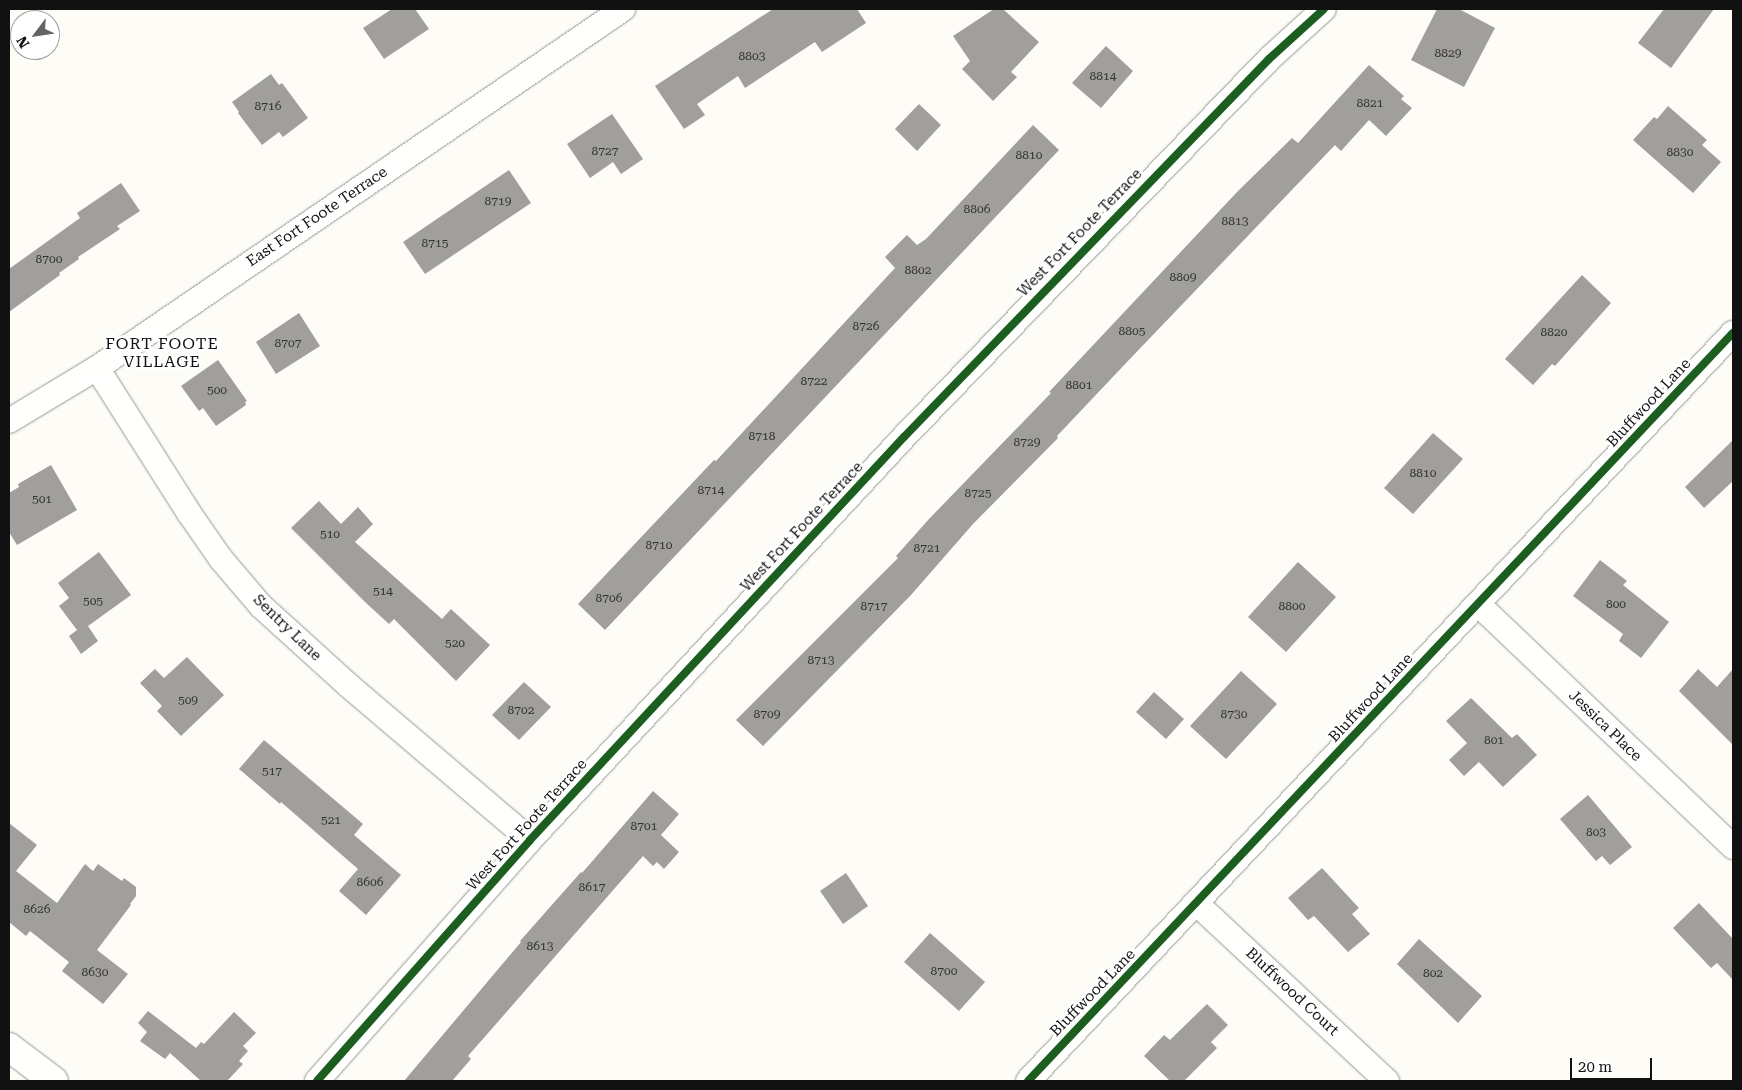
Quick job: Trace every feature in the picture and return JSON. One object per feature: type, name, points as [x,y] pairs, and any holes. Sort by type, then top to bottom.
[{"type":"street","name":"East Fort Foote Terrace","points":[[9,421],[97,368],[623,9]]},
{"type":"street","name":"West Fort Foote Terrace","points":[[317,1081],[530,840],[904,437],[1269,59],[1324,9]]},
{"type":"street","name":"Bluffwood Lane","points":[[1028,1081],[1733,334]]},
{"type":"street","name":"Sentry Lane","points":[[97,368],[189,513],[221,559],[261,606],[348,685],[530,840]]},
{"type":"street","name":"Jessica Place","points":[[1479,605],[1733,847]]},
{"type":"street","name":"Bluffwood Court","points":[[1197,904],[1387,1081]]},
{"type":"street","points":[[9,1047],[54,1081]]},
{"type":"building","points":[[392,9],[415,9],[429,29],[384,59],[363,28]]},
{"type":"building","points":[[773,9],[857,9],[866,23],[822,52],[815,42],[745,88],[738,76],[697,104],[705,115],[684,129],[655,86]]},
{"type":"building","points":[[994,9],[1003,9],[1039,42],[1011,72],[1017,77],[993,101],[962,69],[970,61],[953,36]]},
{"type":"building","points":[[1437,9],[1459,9],[1495,28],[1464,87],[1411,60]]},
{"type":"building","points":[[1664,9],[1714,9],[1671,68],[1638,43]]},
{"type":"building","points":[[1106,46],[1133,71],[1101,108],[1072,83]]},
{"type":"building","points":[[1369,65],[1404,96],[1401,99],[1412,108],[1386,136],[1369,120],[1341,151],[1335,145],[1057,436],[1058,438],[973,524],[911,595],[763,746],[736,720],[898,558],[896,556],[929,519],[1051,393],[1049,392],[1238,191],[1292,138],[1298,143]]},
{"type":"building","points":[[271,74],[279,85],[282,83],[308,118],[283,137],[279,132],[262,145],[232,102]]},
{"type":"building","points":[[919,104],[941,125],[917,151],[895,129]]},
{"type":"building","points":[[1668,106],[1707,140],[1702,145],[1721,162],[1693,193],[1633,140],[1654,117],[1657,119]]},
{"type":"building","points":[[612,114],[643,159],[621,174],[613,162],[590,178],[567,144]]},
{"type":"building","points":[[1033,125],[1059,150],[605,630],[578,604],[714,460],[716,461],[895,268],[885,257],[907,235],[917,245],[926,239]]},
{"type":"building","points":[[509,170],[531,203],[425,274],[403,242]]},
{"type":"building","points":[[121,183],[140,211],[117,226],[120,229],[78,257],[79,259],[59,273],[60,275],[9,312],[9,269],[80,218],[77,213]]},
{"type":"building","points":[[1582,275],[1611,303],[1555,366],[1552,364],[1533,385],[1505,359]]},
{"type":"building","points":[[299,313],[320,346],[276,374],[256,342]]},
{"type":"building","points":[[218,360],[247,401],[245,402],[246,405],[216,426],[203,408],[199,411],[181,386]]},
{"type":"building","points":[[1433,433],[1463,459],[1413,514],[1384,488]]},
{"type":"building","points":[[1733,440],[1733,481],[1704,508],[1685,487]]},
{"type":"building","points":[[51,465],[77,510],[17,545],[9,532],[9,493],[19,487],[18,484]]},
{"type":"building","points":[[319,501],[341,524],[358,507],[373,524],[355,542],[442,619],[451,609],[490,645],[456,681],[394,619],[389,624],[365,602],[291,528]]},
{"type":"building","points":[[99,552],[131,595],[88,626],[98,641],[81,654],[69,636],[77,630],[59,606],[69,598],[58,583]]},
{"type":"building","points":[[1600,560],[1627,581],[1623,585],[1669,622],[1641,658],[1619,641],[1623,634],[1573,596]]},
{"type":"building","points":[[1298,562],[1336,597],[1286,652],[1248,617]]},
{"type":"building","points":[[187,657],[224,695],[181,736],[157,711],[162,706],[140,683],[155,669],[164,678]]},
{"type":"building","points":[[1698,669],[1717,687],[1733,669],[1733,745],[1679,691]]},
{"type":"building","points":[[1241,671],[1277,704],[1226,759],[1190,726]]},
{"type":"building","points":[[524,682],[551,707],[519,740],[492,715]]},
{"type":"building","points":[[1154,692],[1184,719],[1166,739],[1136,712]]},
{"type":"building","points":[[1471,698],[1512,738],[1517,734],[1537,755],[1503,787],[1479,762],[1464,776],[1449,760],[1467,743],[1446,721]]},
{"type":"building","points":[[264,740],[363,824],[354,835],[401,875],[366,915],[339,891],[358,869],[281,802],[280,804],[239,769]]},
{"type":"building","points":[[653,791],[679,814],[661,835],[679,852],[664,869],[657,862],[653,866],[643,856],[468,1056],[471,1059],[452,1081],[404,1081],[520,941]]},
{"type":"building","points":[[1588,795],[1632,847],[1610,865],[1602,856],[1596,861],[1560,819]]},
{"type":"building","points":[[9,823],[37,845],[16,871],[57,903],[85,864],[93,871],[98,864],[122,881],[124,878],[136,887],[136,896],[131,905],[97,950],[128,974],[103,1004],[62,971],[69,962],[30,931],[26,936],[9,922]]},
{"type":"building","points":[[1322,868],[1359,908],[1352,914],[1370,934],[1348,952],[1314,916],[1308,920],[1288,898]]},
{"type":"building","points":[[846,873],[868,906],[843,924],[820,891]]},
{"type":"building","points":[[1699,903],[1733,939],[1733,980],[1717,963],[1711,968],[1673,928]]},
{"type":"building","points":[[930,933],[985,982],[959,1011],[904,962]]},
{"type":"building","points":[[1419,939],[1482,996],[1458,1023],[1397,964]]},
{"type":"building","points":[[1207,1004],[1228,1025],[1211,1042],[1217,1048],[1184,1081],[1170,1081],[1144,1056],[1164,1035],[1170,1040]]},
{"type":"building","points":[[148,1011],[196,1048],[201,1042],[204,1044],[234,1012],[256,1033],[243,1046],[248,1051],[239,1061],[243,1064],[227,1081],[201,1081],[170,1053],[165,1059],[140,1041],[147,1032],[138,1023]]},
{"type":"cycle path","points":[[317,1081],[530,840],[904,437],[1269,59],[1324,9]]},
{"type":"cycle path","points":[[1028,1081],[1733,333]]},
{"type":"district","name":"FORT FOOTE VILLAGE","points":[[162,353]]}]
